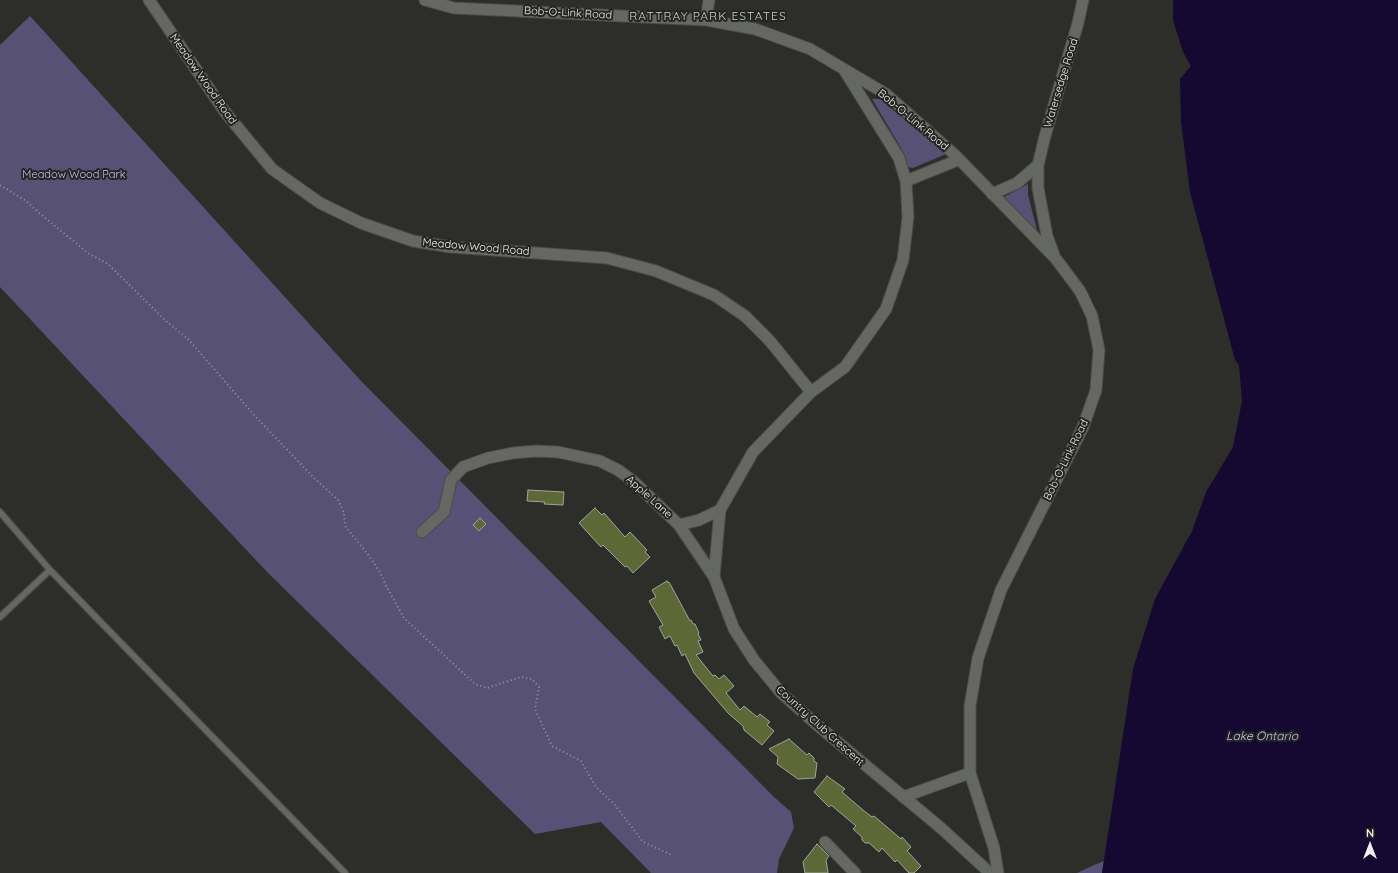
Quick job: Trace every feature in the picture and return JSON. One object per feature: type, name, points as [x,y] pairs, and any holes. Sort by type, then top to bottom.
[{"type":"street","name":"Meadow Wood Road","points":[[149,0],[225,112],[272,169],[320,202],[360,223],[413,241],[452,247],[608,258],[656,270],[714,295],[745,316],[770,341],[811,392]]},
{"type":"street","name":"Bob-O-Link Road","points":[[425,0],[454,8],[706,20],[755,30],[810,49],[886,94],[954,154],[958,160],[1056,259],[1080,291],[1092,316],[1099,350],[1096,390],[1083,427],[1001,590],[978,658],[970,706],[970,773]]},
{"type":"street","points":[[706,20],[709,0]]},
{"type":"street","name":"Watersedge Road","points":[[1056,259],[1047,236],[1039,195],[1038,165],[1078,23],[1083,0]]},
{"type":"street","name":"Country Club Crescent","points":[[844,70],[899,158],[906,181],[908,217],[903,260],[886,309],[844,367],[811,392],[753,452],[720,510],[714,577],[734,629],[754,660],[781,693],[903,798],[941,828],[990,873]]},
{"type":"street","name":"Bob-O-Link Road","points":[[906,181],[958,160]]},
{"type":"street","points":[[992,194],[1017,184],[1038,165]]},
{"type":"street","name":"Apple Lane","points":[[422,532],[444,512],[450,480],[464,467],[488,458],[513,453],[536,451],[558,452],[600,461],[618,470],[633,481],[679,525],[714,577]]},
{"type":"street","name":"Apple Lane","points":[[679,525],[699,520],[720,510]]},
{"type":"street","points":[[903,798],[970,773],[994,848],[998,873]]},
{"type":"street","points":[[825,842],[855,873]]},
{"type":"lane","points":[[0,512],[50,570],[345,873]]},
{"type":"lane","points":[[0,617],[50,570]]},
{"type":"path","points":[[0,184],[26,201],[88,253],[108,264],[167,322],[188,338],[255,416],[313,477],[338,500],[344,513],[345,526],[380,572],[404,618],[475,684],[487,688],[521,678],[532,679],[539,687],[535,709],[552,746],[581,761],[596,787],[615,806],[643,842],[672,855]]},
{"type":"green space","name":"Meadow Wood Park","points":[[30,16],[361,381],[774,797],[791,812],[794,828],[779,859],[777,873],[651,873],[601,822],[535,834],[268,573],[0,287],[0,45]]},
{"type":"green space","points":[[872,99],[880,99],[946,154],[913,168],[908,167],[901,148]]},
{"type":"green space","points":[[1028,184],[1028,195],[1038,234],[1004,197]]},
{"type":"green space","points":[[1104,861],[1102,873],[1077,873],[1094,865]]},
{"type":"water","name":"Lake Ontario","points":[[1173,0],[1398,0],[1398,873],[1102,873],[1133,669],[1155,599],[1192,531],[1206,492],[1233,447],[1242,401],[1239,365],[1235,360],[1190,192],[1181,122],[1180,79],[1191,66],[1183,52],[1173,20]]},
{"type":"building","points":[[528,490],[564,492],[563,505],[527,501]]},
{"type":"building","points":[[595,508],[602,515],[604,513],[625,537],[630,532],[647,550],[645,552],[650,557],[633,573],[603,545],[601,547],[579,523]]},
{"type":"building","points":[[480,518],[486,524],[479,531],[473,525]]},
{"type":"building","points":[[667,581],[668,583],[669,582],[690,621],[691,620],[693,624],[695,624],[699,633],[698,634],[701,640],[698,641],[703,652],[696,655],[713,676],[715,675],[719,679],[724,675],[734,686],[726,693],[740,710],[744,706],[757,717],[760,714],[770,722],[767,725],[774,731],[762,745],[744,730],[743,726],[728,713],[694,673],[685,654],[682,656],[677,645],[675,646],[670,636],[665,639],[659,627],[663,625],[649,601],[656,597],[652,590]]},
{"type":"building","points":[[789,739],[807,755],[809,753],[814,758],[814,761],[817,763],[815,778],[798,779],[777,764],[778,757],[769,749]]},
{"type":"building","points":[[827,776],[845,789],[842,792],[863,810],[872,817],[874,816],[901,839],[902,837],[911,847],[907,851],[921,866],[914,873],[909,873],[897,860],[895,862],[882,848],[879,852],[869,843],[865,843],[862,840],[862,837],[853,829],[856,826],[831,805],[829,807],[814,792]]},
{"type":"building","points":[[817,844],[829,856],[826,860],[828,873],[805,873],[803,862]]},
{"type":"district","name":"RATTRAY PARK ESTATES","points":[[708,16]]}]
